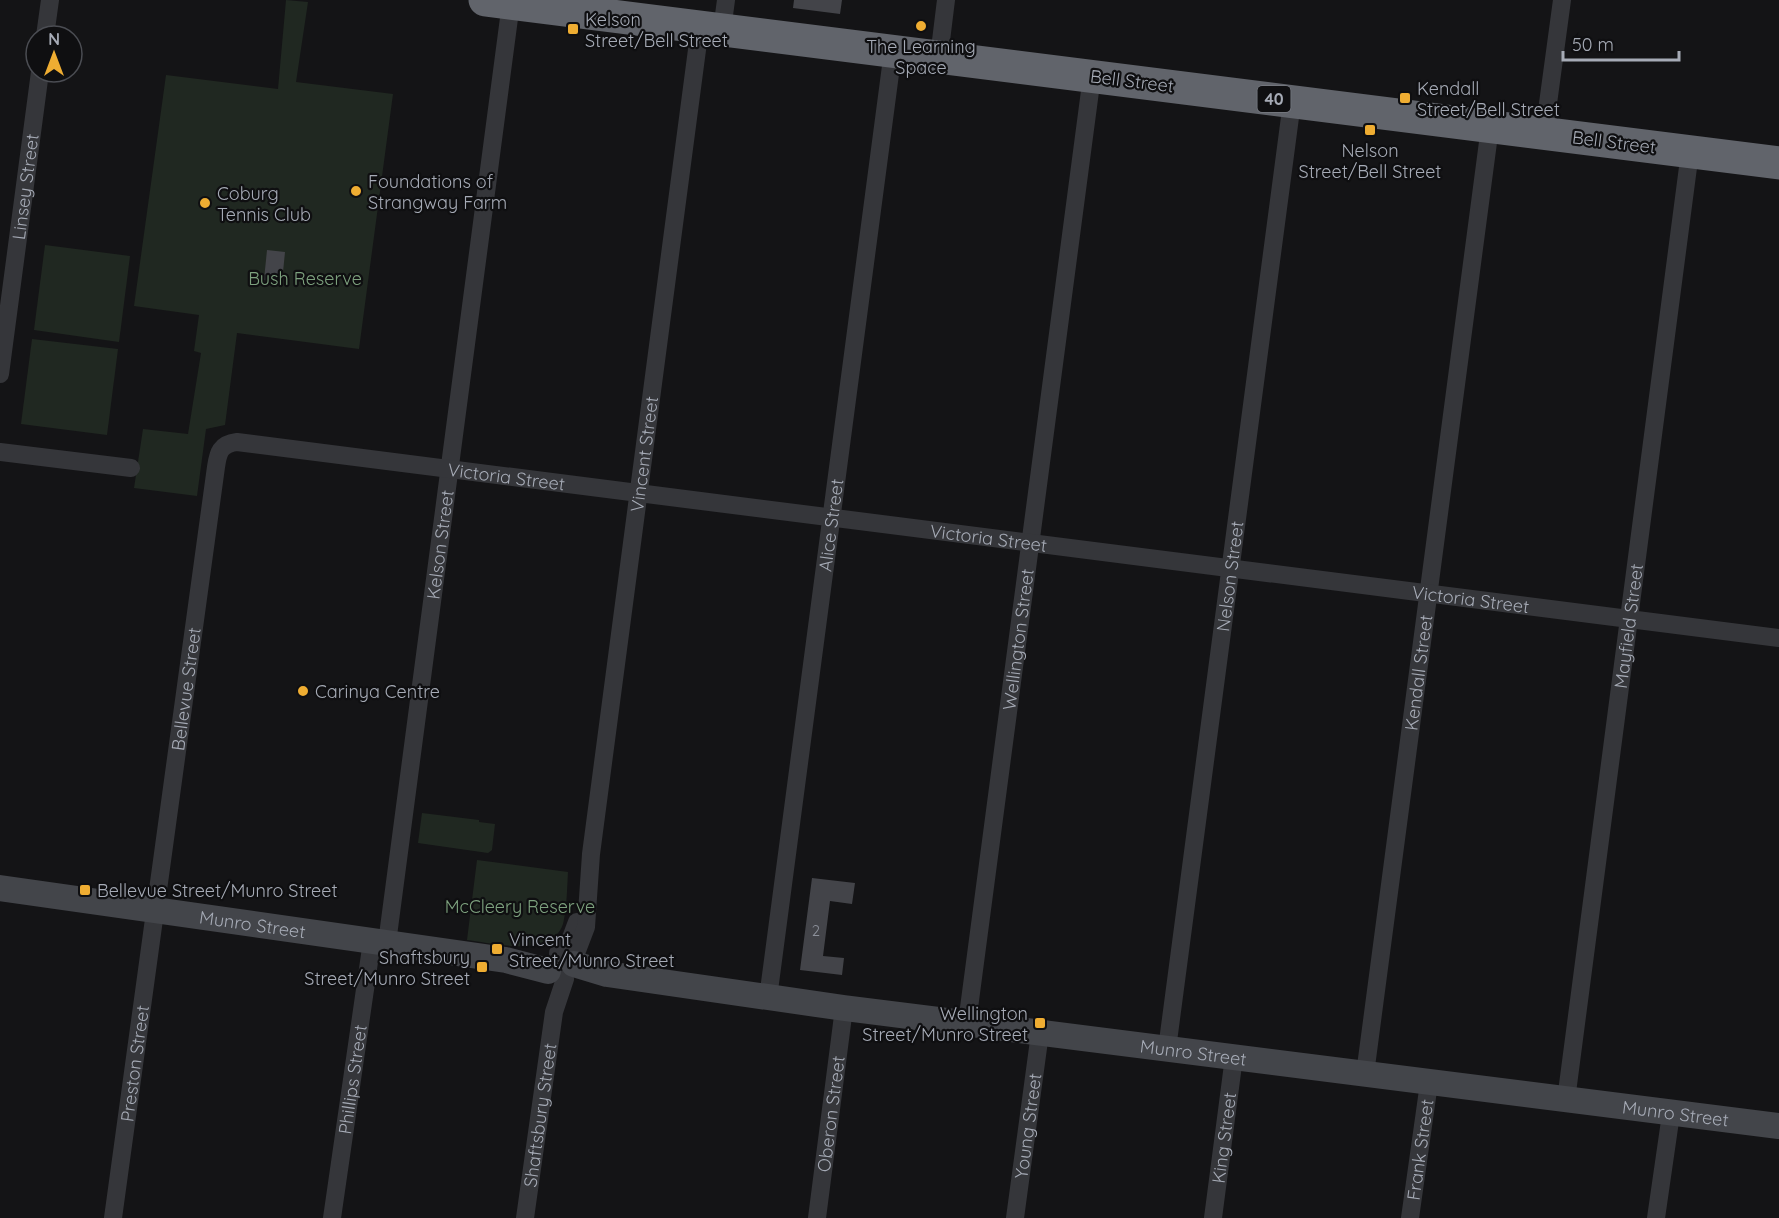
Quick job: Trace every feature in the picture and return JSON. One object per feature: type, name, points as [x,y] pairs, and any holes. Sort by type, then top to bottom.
[{"type":"highway","name":"Bell Street","points":[[498,2],[551,4],[716,19],[893,51],[1779,163]]},
{"type":"street","points":[[47,24],[50,0]]},
{"type":"street","points":[[939,57],[946,0]]},
{"type":"street","points":[[1544,133],[1562,0]]},
{"type":"street","name":"Kelson Street","points":[[380,942],[449,469],[498,2]]},
{"type":"street","name":"Vincent Street","points":[[561,967],[586,927],[588,880],[639,493],[716,19]]},
{"type":"street","name":"Alice Street","points":[[768,998],[893,51]]},
{"type":"street","name":"Wellington Street","points":[[967,1023],[1092,76]]},
{"type":"street","name":"Linsey Street","points":[[0,374],[38,84]]},
{"type":"street","name":"Nelson Street","points":[[1167,1049],[1292,102]]},
{"type":"street","name":"Kendall Street","points":[[1365,1074],[1490,127]]},
{"type":"street","name":"Mayfield Street","points":[[1566,1100],[1690,152]]},
{"type":"street","name":"Victoria Street","points":[[216,467],[222,447],[237,442],[1779,638]]},
{"type":"street","points":[[0,452],[131,468]]},
{"type":"street","name":"Bellevue Street","points":[[156,910],[216,467]]},
{"type":"street","name":"Munro Street","points":[[0,888],[768,998],[1779,1126]]},
{"type":"street","name":"Preston Street","points":[[113,1218],[156,910]]},
{"type":"street","name":"Phillips Street","points":[[332,1218],[380,942]]},
{"type":"street","name":"Shaftsbury Street","points":[[525,1218],[561,967]]},
{"type":"street","name":"Oberon Street","points":[[817,1218],[844,1008]]},
{"type":"street","name":"Young Street","points":[[1015,1218],[1040,1033]]},
{"type":"street","name":"King Street","points":[[1213,1218],[1233,1057]]},
{"type":"street","name":"Frank Street","points":[[1410,1218],[1430,1083]]},
{"type":"street","points":[[1656,1218],[1671,1114]]},
{"type":"green space","name":"Bush Reserve","points":[[286,0],[308,2],[296,82],[393,94],[359,349],[237,333],[225,425],[206,429],[197,496],[134,488],[143,429],[188,434],[201,353],[194,351],[199,315],[134,306],[166,75],[278,89]]},
{"type":"green space","points":[[45,245],[130,256],[119,342],[34,330]]},
{"type":"green space","points":[[32,339],[118,349],[107,435],[21,424]]},
{"type":"green space","points":[[422,813],[495,824],[492,850],[488,853],[418,843]]},
{"type":"green space","name":"McCleery Reserve","points":[[477,860],[568,872],[563,924],[556,935],[547,942],[520,946],[467,940]]},
{"type":"building","points":[[794,0],[842,0],[840,14],[793,8]]},
{"type":"building","points":[[267,250],[285,252],[282,282],[264,280]]},
{"type":"building","points":[[812,878],[855,883],[852,904],[830,901],[823,956],[844,958],[842,975],[800,970]]},
{"type":"place","name":"The Learning Space","points":[[921,26]]},
{"type":"place","name":"Kelson Street/Bell Street","points":[[573,29]]},
{"type":"place","name":"Kendall Street/Bell Street","points":[[1405,98]]},
{"type":"place","name":"Nelson Street/Bell Street","points":[[1370,130]]},
{"type":"place","name":"Foundations of Strangway Farm","points":[[356,191]]},
{"type":"place","name":"Coburg Tennis Club","points":[[205,203]]},
{"type":"place","name":"Carinya Centre","points":[[303,691]]},
{"type":"place","name":"Bellevue Street/Munro Street","points":[[85,890]]},
{"type":"place","name":"Vincent Street/Munro Street","points":[[497,949]]},
{"type":"place","name":"Shaftsbury Street/Munro Street","points":[[482,967]]},
{"type":"place","name":"Wellington Street/Munro Street","points":[[1040,1023]]}]
